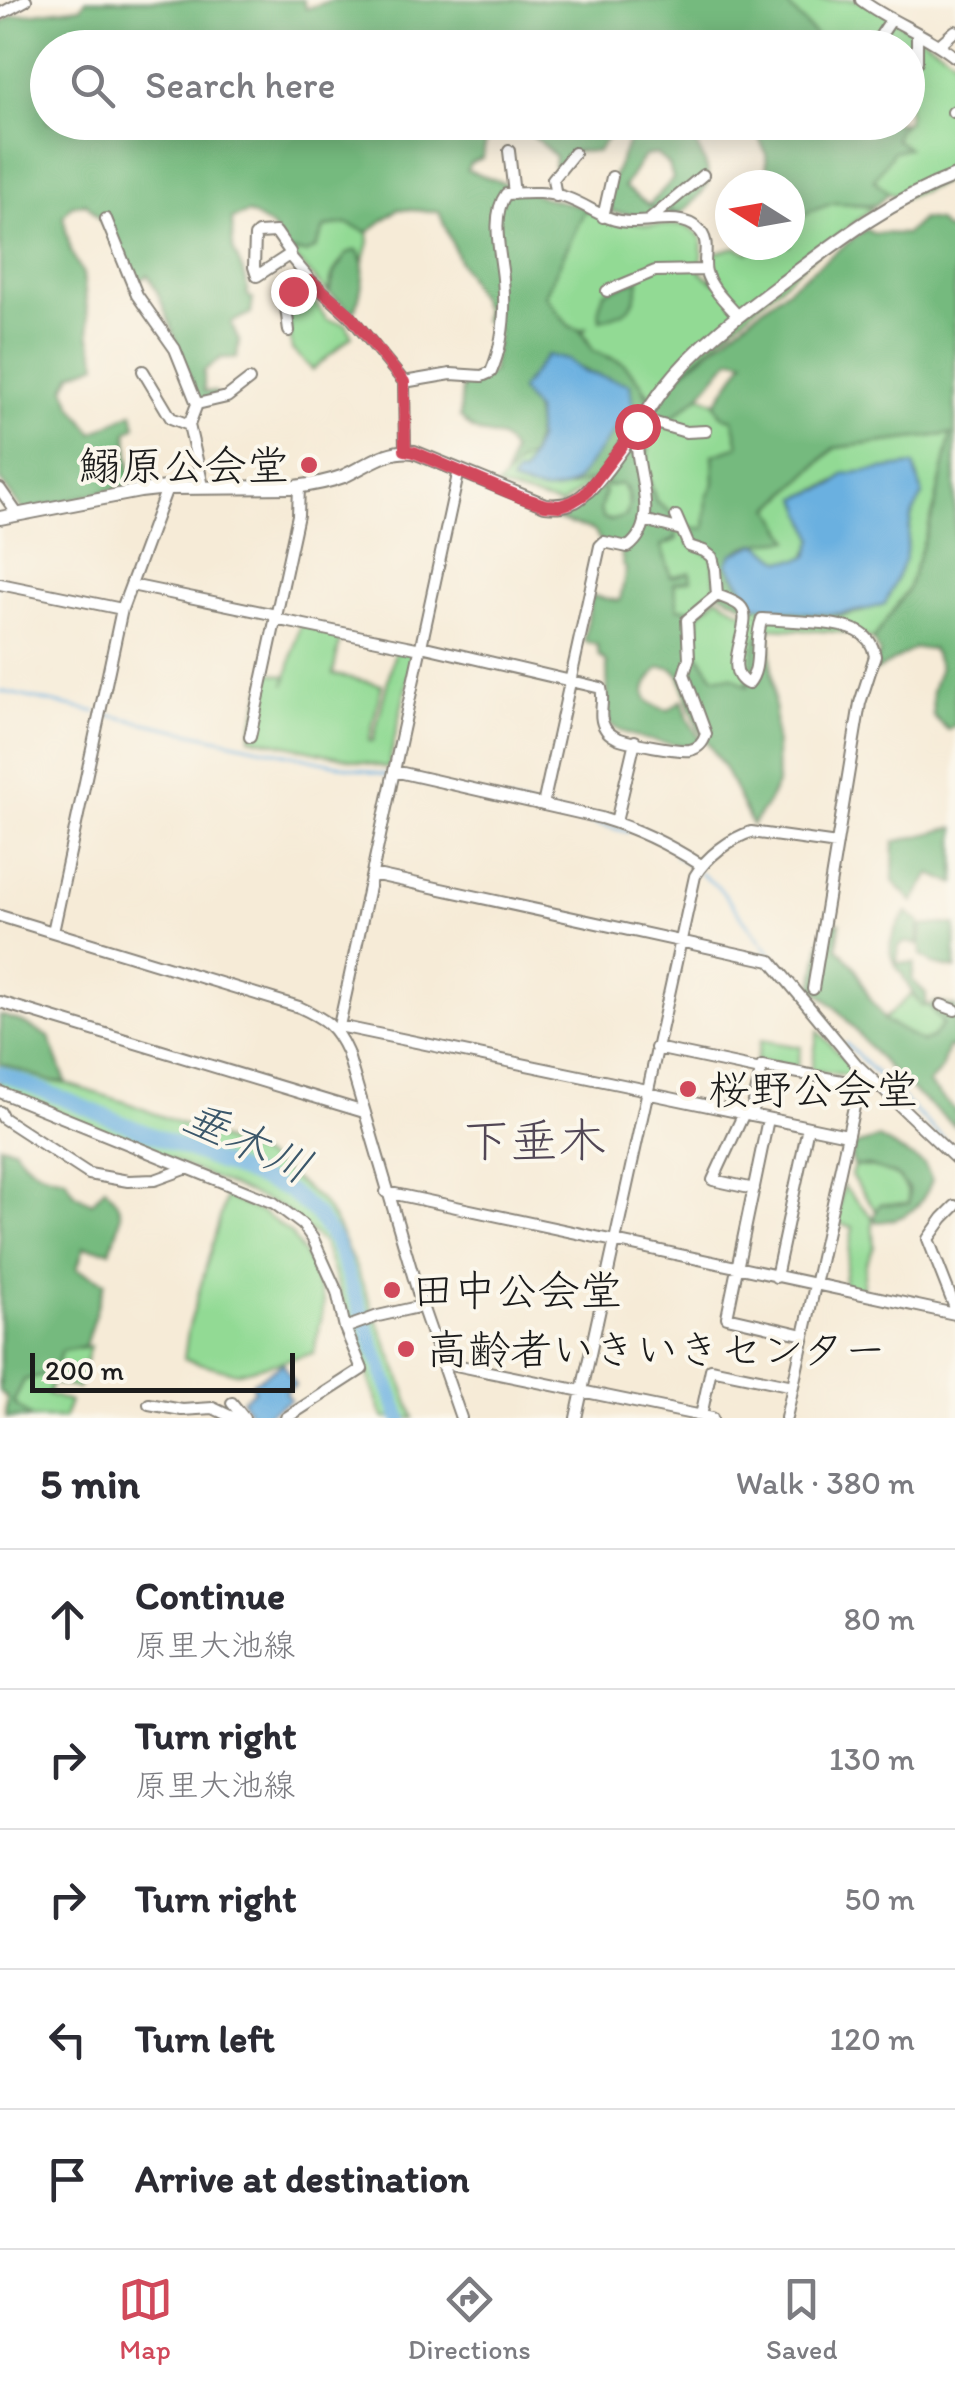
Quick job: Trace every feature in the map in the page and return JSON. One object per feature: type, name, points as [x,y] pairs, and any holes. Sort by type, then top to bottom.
[{"type":"main road","points":[[0,518],[167,488],[298,486],[340,477],[405,450],[520,497],[562,506],[585,494],[684,365],[738,316],[878,213],[916,191],[955,176]]},
{"type":"street","points":[[0,14],[26,0]]},
{"type":"street","points":[[861,0],[910,30]]},
{"type":"street","points":[[884,30],[892,20]]},
{"type":"street","points":[[939,45],[955,31]]},
{"type":"street","points":[[925,38],[955,57]]},
{"type":"street","points":[[509,151],[514,194]]},
{"type":"street","points":[[556,196],[553,179],[574,153]]},
{"type":"street","points":[[647,222],[703,176]]},
{"type":"street","points":[[603,217],[612,177]]},
{"type":"street","points":[[404,382],[491,372],[503,326],[504,280],[498,234],[501,201],[506,194],[566,197],[617,222],[688,222],[705,238],[705,270],[712,286],[738,316]]},
{"type":"street","points":[[106,219],[137,295],[175,349],[197,404],[189,425],[203,486]]},
{"type":"street","points":[[289,254],[258,276],[254,268],[255,236],[276,232],[311,281],[349,314],[404,382],[405,450]]},
{"type":"street","points":[[607,291],[655,271],[705,270]]},
{"type":"street","points":[[289,331],[285,299],[311,281]]},
{"type":"street","points":[[142,370],[171,418],[189,425]]},
{"type":"street","points":[[197,404],[227,397],[249,380]]},
{"type":"street","points":[[543,805],[600,546],[604,542],[628,546],[634,542],[647,514],[635,443],[640,422],[686,432],[706,431]]},
{"type":"street","points":[[459,470],[338,1029],[422,1306],[461,1418]]},
{"type":"street","points":[[250,738],[298,515],[298,486]]},
{"type":"street","points":[[52,932],[122,609],[167,488]]},
{"type":"street","points":[[0,490],[18,515]]},
{"type":"street","points":[[676,516],[689,546],[712,557],[717,595]]},
{"type":"street","points":[[644,520],[682,530]]},
{"type":"street","points":[[0,584],[122,609]]},
{"type":"street","points":[[130,584],[601,688],[601,718],[613,737],[680,750],[693,750],[702,744],[706,734],[684,674],[689,658],[688,620],[717,595]]},
{"type":"street","points":[[717,595],[740,605],[745,612],[738,642],[738,676],[742,682],[748,684],[754,678],[756,638],[762,618],[858,631],[868,638],[876,656],[860,703],[813,989]]},
{"type":"street","points":[[616,822],[635,741]]},
{"type":"street","points":[[394,771],[616,822],[664,842],[701,866]]},
{"type":"street","points":[[576,1418],[694,876],[739,836],[751,832],[837,844]]},
{"type":"street","points":[[372,874],[771,961],[862,1070],[955,1158]]},
{"type":"street","points":[[0,916],[299,1007],[338,1029],[847,1136]]},
{"type":"street","points":[[0,1002],[364,1112]]},
{"type":"street","points":[[940,1006],[955,1010]]},
{"type":"street","points":[[656,1048],[761,1070]]},
{"type":"street","points":[[754,1190],[712,1180],[747,1114],[762,1066],[858,1084]]},
{"type":"street","points":[[786,1418],[862,1070]]},
{"type":"street","points":[[0,1092],[274,1203],[303,1225],[314,1239],[337,1292],[362,1369],[286,1418]]},
{"type":"street","points":[[0,1112],[3,1118],[88,1174],[128,1181],[155,1180],[188,1168]]},
{"type":"street","points":[[768,1119],[727,1317],[804,1335]]},
{"type":"street","points":[[776,1277],[808,1127]]},
{"type":"street","points":[[386,1192],[815,1286],[955,1311]]},
{"type":"street","points":[[955,1206],[928,1239],[955,1311]]},
{"type":"street","points":[[348,1326],[422,1306]]},
{"type":"street","points":[[442,1362],[707,1417],[711,1369],[792,1386]]},
{"type":"street","points":[[232,1403],[244,1418]]},
{"type":"street","points":[[149,1404],[182,1410],[213,1408],[234,1418]]},
{"type":"green space","points":[[86,0],[303,0],[306,9],[332,0],[783,0],[810,30],[30,30],[30,140],[486,140],[482,158],[470,163],[467,170],[586,208],[545,295],[569,326],[580,330],[593,351],[623,363],[652,399],[598,479],[569,487],[623,420],[630,385],[577,367],[530,390],[536,424],[533,448],[530,457],[519,462],[505,478],[512,452],[508,445],[474,430],[460,417],[462,384],[492,373],[498,330],[483,320],[485,310],[439,212],[398,209],[368,232],[347,224],[325,227],[315,249],[305,253],[284,250],[271,227],[248,213],[232,219],[233,249],[246,279],[248,296],[253,299],[251,313],[231,323],[239,341],[237,358],[221,358],[204,371],[204,391],[218,396],[200,402],[148,275],[133,285],[115,238],[86,203],[71,206],[63,216],[71,252],[83,274],[90,338],[98,364],[72,374],[65,388],[72,405],[93,433],[133,412],[136,426],[127,432],[131,485],[23,511],[0,480],[0,24],[12,16],[81,7]]},
{"type":"green space","points":[[783,0],[865,0],[911,30],[810,30]]},
{"type":"green space","points":[[925,39],[955,59],[955,178],[902,199],[874,180],[873,140],[925,140]]},
{"type":"green space","points":[[538,140],[607,140],[597,152],[577,151],[554,171],[555,156]]},
{"type":"green space","points":[[629,140],[696,140],[706,166],[707,183],[680,214],[668,208],[678,215],[652,217],[612,212],[606,194]],"holes":[[[656,154],[669,165],[673,179],[649,205],[657,211],[624,187],[644,156]]]},
{"type":"green space","points":[[760,140],[896,140],[908,148],[894,151],[874,180],[889,193],[876,205],[834,203],[805,215],[805,170],[767,170]]},
{"type":"green space","points":[[835,201],[873,208],[652,397],[624,364],[593,351],[583,331],[587,327],[580,330],[569,326],[545,296],[505,315],[567,207],[647,225],[685,225],[702,238],[701,273],[714,282],[709,269],[711,254],[715,253],[715,260],[805,260],[805,215]]},
{"type":"green space","points":[[922,219],[937,221],[946,230],[955,228],[955,726],[948,730],[933,716],[932,691],[940,667],[932,649],[915,648],[871,674],[880,653],[873,640],[908,589],[934,511],[951,434],[834,448],[771,508],[790,540],[746,547],[727,564],[748,595],[750,608],[719,592],[716,557],[690,545],[686,529],[705,528],[707,497],[714,483],[713,455],[739,446],[733,419],[722,415],[716,403],[745,360],[731,358],[700,395],[653,433],[643,465],[656,502],[672,513],[677,537],[661,546],[671,577],[690,572],[691,580],[674,583],[678,608],[698,615],[697,653],[714,677],[733,677],[748,687],[757,637],[769,628],[777,784],[752,825],[725,769],[698,728],[679,674],[671,668],[660,667],[648,682],[645,694],[651,704],[669,710],[682,700],[700,739],[693,746],[635,736],[608,722],[607,662],[599,655],[597,645],[584,641],[592,596],[620,601],[626,569],[621,549],[604,546],[594,531],[532,512],[568,506],[601,488],[605,491],[600,511],[603,518],[610,521],[626,516],[628,491],[622,484],[604,484],[666,386],[866,229],[872,233],[906,234]]},
{"type":"green space","points":[[347,224],[368,232],[364,260],[357,250],[347,253],[334,271],[327,292],[290,252],[305,253],[325,227]]},
{"type":"green space","points":[[357,250],[363,264],[363,279],[356,309],[352,311],[329,293],[347,253]]},
{"type":"green space","points":[[639,279],[636,297],[629,308],[600,320],[604,292]]},
{"type":"green space","points":[[312,298],[327,320],[346,324],[352,336],[313,370],[292,350],[288,315],[295,303]]},
{"type":"green space","points":[[700,395],[715,402],[720,414],[733,419],[740,447],[713,455],[714,484],[708,496],[716,594],[695,614],[678,609],[661,546],[677,540],[672,512],[656,501],[645,465],[653,433]]},
{"type":"green space","points":[[951,434],[935,505],[910,586],[873,640],[856,633],[769,628],[759,667],[744,686],[733,677],[714,677],[697,652],[698,615],[718,597],[741,612],[762,606],[841,616],[864,611],[905,559],[911,517],[922,495],[844,474],[799,498],[814,539],[805,560],[781,561],[756,542],[789,539],[771,509],[835,448]]},
{"type":"green space","points":[[530,457],[523,474],[568,488],[595,479],[561,505],[497,487],[519,462]]},
{"type":"green space","points":[[604,484],[622,484],[626,491],[628,512],[619,520],[603,518],[600,511]]},
{"type":"green space","points":[[300,624],[341,636],[333,674],[382,685],[369,741],[373,741],[395,651],[414,652],[388,768],[250,737],[267,672],[286,676],[285,685]]},
{"type":"green space","points":[[955,827],[955,884],[930,874],[913,902],[893,881],[894,842]]},
{"type":"green space","points":[[907,912],[920,923],[917,945],[907,942],[899,946],[897,963],[915,963],[912,980],[926,993],[926,1006],[914,996],[890,950],[892,937]]},
{"type":"green space","points":[[830,922],[840,923],[837,947],[855,967],[884,1020],[922,1042],[932,1038],[943,1024],[929,1006],[934,1002],[955,1006],[955,1049],[948,1046],[941,1070],[928,1084],[955,1110],[955,1126],[896,1076],[813,989],[820,944]]},
{"type":"green space","points":[[955,925],[955,969],[933,964],[921,955],[922,926]]},
{"type":"green space","points":[[912,994],[944,1024],[932,1038],[922,1042],[883,1020]]},
{"type":"green space","points":[[0,1015],[49,1037],[66,1082],[49,1081],[0,1063]]},
{"type":"green space","points":[[818,1031],[853,1069],[853,1076],[811,1070]]},
{"type":"green space","points":[[761,1040],[801,1047],[797,1067],[756,1061]]},
{"type":"green space","points":[[0,1063],[125,1102],[264,1157],[323,1203],[356,1268],[414,1418],[384,1418],[381,1413],[323,1243],[281,1207],[0,1087]]},
{"type":"green space","points":[[879,1138],[924,1164],[932,1180],[911,1211],[896,1219],[876,1222],[874,1216],[880,1204],[909,1204],[909,1190],[897,1176],[870,1166],[854,1166],[851,1158],[855,1145]]},
{"type":"green space","points":[[0,1145],[14,1148],[35,1169],[65,1178],[75,1194],[92,1203],[105,1187],[120,1210],[110,1251],[84,1247],[77,1269],[105,1282],[85,1346],[62,1351],[53,1372],[24,1380],[13,1403],[32,1418],[6,1418],[7,1398],[0,1391]]},
{"type":"green space","points":[[854,1166],[892,1174],[904,1185],[909,1204],[881,1204],[876,1211],[851,1176]]},
{"type":"green space","points":[[843,1186],[872,1217],[874,1247],[866,1264],[862,1290],[843,1286],[853,1227],[836,1223]]},
{"type":"green space","points":[[226,1197],[265,1214],[291,1234],[311,1266],[324,1303],[314,1353],[236,1373],[184,1359],[188,1330]]},
{"type":"green space","points":[[90,1346],[78,1388],[52,1383],[48,1394],[70,1402],[64,1418],[32,1418],[13,1403],[25,1378],[62,1351]]},
{"type":"water","points":[[547,355],[568,360],[584,372],[630,384],[633,406],[577,480],[554,491],[511,483],[517,473],[523,474],[537,442],[536,412],[520,390]]},
{"type":"water","points":[[914,465],[923,495],[911,517],[905,559],[885,604],[836,614],[755,605],[727,564],[732,554],[758,544],[782,561],[808,556],[814,539],[798,498],[835,484],[844,474]]},
{"type":"water","points":[[283,1363],[295,1385],[286,1391],[290,1400],[261,1418],[253,1418],[242,1400],[254,1391],[252,1383]]},
{"type":"waterway","points":[[0,691],[96,712]]},
{"type":"waterway","points":[[104,714],[389,776]]},
{"type":"waterway","points":[[397,778],[628,832]]},
{"type":"waterway","points":[[675,855],[693,867]]},
{"type":"waterway","points":[[700,873],[720,889],[773,957]]},
{"type":"waterway","points":[[845,1043],[955,1150]]},
{"type":"waterway","name":"垂木川","points":[[0,1073],[289,1191],[316,1214],[336,1243],[400,1418]]},
{"type":"place","name":"鰯原公会堂","points":[[309,465]]},
{"type":"place","name":"桜野公会堂","points":[[688,1089]]},
{"type":"place","name":"田中公会堂","points":[[392,1290]]},
{"type":"place","name":"高齢者いきいきセンター","points":[[406,1349]]},
{"type":"district","name":"下垂木","points":[[534,1140]]},
{"type":"route","points":[[293,291],[311,281],[349,314],[404,382],[405,450],[520,497],[545,505],[572,502],[601,476],[637,426]]}]
